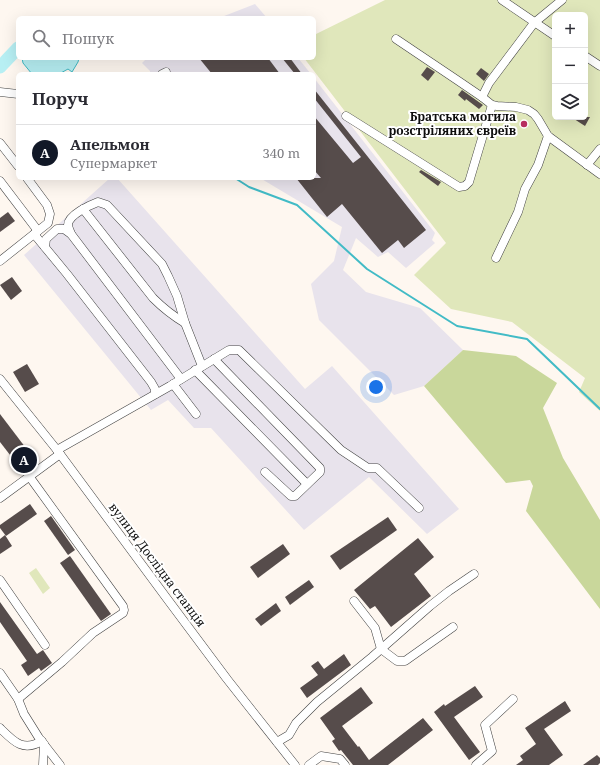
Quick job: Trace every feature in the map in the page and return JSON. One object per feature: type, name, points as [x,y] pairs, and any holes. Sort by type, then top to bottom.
[{"type":"street","points":[[502,0],[552,34]]},
{"type":"street","points":[[482,98],[489,84],[534,23],[562,0]]},
{"type":"street","points":[[396,39],[492,105],[516,107],[528,110],[538,119],[548,136],[600,174]]},
{"type":"street","points":[[588,58],[600,66]]},
{"type":"street","points":[[0,92],[16,94]]},
{"type":"street","points":[[346,116],[459,187],[465,186],[469,182],[492,105]]},
{"type":"street","points":[[496,258],[518,212],[525,189],[538,165],[548,136]]},
{"type":"street","points":[[0,143],[16,163]]},
{"type":"street","points":[[587,165],[600,149]]},
{"type":"street","points":[[0,261],[48,223],[50,214],[47,205],[28,180]]},
{"type":"street","points":[[0,181],[45,247],[151,382],[155,394]]},
{"type":"street","points":[[71,234],[68,224],[70,219],[90,205],[98,202],[107,205],[162,264],[177,296],[199,368],[307,484]]},
{"type":"street","points":[[84,208],[153,298],[168,312],[185,323]]},
{"type":"street","points":[[45,247],[46,239],[57,229],[64,229],[71,234],[181,379]]},
{"type":"street","points":[[0,498],[30,476],[58,452],[229,350],[239,350],[341,450],[368,468],[376,468],[419,508]]},
{"type":"street","points":[[214,359],[320,468],[320,472],[295,496],[290,496],[265,472]]},
{"type":"street","name":"вулиця Дослідна станція","points":[[0,379],[58,452],[223,673],[295,765]]},
{"type":"street","points":[[173,384],[196,414]]},
{"type":"street","points":[[18,699],[62,662],[93,633],[123,613],[124,610],[123,606],[30,476]]},
{"type":"street","points":[[278,742],[289,735],[296,723],[317,702],[448,591],[474,574]]},
{"type":"street","points":[[0,580],[45,645]]},
{"type":"street","points":[[354,601],[376,628],[381,649],[397,661],[405,661],[452,626]]},
{"type":"street","points":[[0,673],[18,699],[24,714],[60,765]]},
{"type":"street","points":[[481,764],[492,751],[485,725],[513,699]]},
{"type":"street","points":[[0,728],[17,744],[27,746],[43,742]]},
{"type":"street","points":[[43,742],[43,765]]},
{"type":"street","points":[[309,765],[321,756],[340,759],[345,765]]},
{"type":"shaded area","points":[[255,4],[265,16],[224,16]]},
{"type":"shaded area","points":[[145,60],[300,60],[309,72],[150,72],[142,63]]},
{"type":"shaded area","points":[[316,81],[435,233],[432,240],[435,243],[406,268],[388,252],[378,257],[356,238],[343,270],[366,292],[420,308],[463,350],[424,386],[394,395],[319,320],[311,284],[334,261],[342,227],[263,180],[316,180]]},
{"type":"shaded area","points":[[108,180],[119,180],[305,389],[332,366],[459,509],[427,534],[369,477],[304,530],[211,428],[194,428],[168,400],[151,410],[24,255]]},
{"type":"green space","points":[[385,0],[600,0],[600,411],[579,392],[585,378],[512,322],[451,309],[414,275],[446,243],[306,60],[316,60],[316,34]]},
{"type":"green space","points":[[463,350],[516,356],[557,383],[543,408],[563,458],[600,520],[600,609],[526,511],[533,486],[530,480],[506,483],[424,386]]},
{"type":"green space","points":[[36,568],[50,588],[43,594],[29,573]]},
{"type":"water","points":[[22,60],[78,60],[72,72],[68,69],[63,72],[30,72]]},
{"type":"building","points":[[201,60],[270,60],[278,72],[210,72]]},
{"type":"building","points":[[284,60],[292,60],[300,72],[293,72]]},
{"type":"building","points":[[427,67],[435,72],[428,81],[421,75]]},
{"type":"building","points":[[481,68],[489,74],[484,81],[476,74]]},
{"type":"building","points":[[462,90],[483,105],[479,109],[466,99],[465,101],[458,95]]},
{"type":"building","points":[[316,92],[426,230],[404,248],[398,240],[382,253],[342,204],[327,217],[298,180],[316,180],[316,178],[321,178],[316,172],[316,118],[353,163],[361,157],[316,101]]},
{"type":"building","points":[[588,117],[590,117],[585,126],[576,120],[588,120]]},
{"type":"building","points":[[421,170],[441,182],[438,186],[419,172]]},
{"type":"building","points":[[8,212],[15,221],[0,232],[0,218]]},
{"type":"building","points":[[12,277],[22,291],[11,300],[0,285]]},
{"type":"building","points":[[27,364],[39,384],[25,392],[13,372]]},
{"type":"building","points":[[0,414],[38,464],[24,473],[0,442]]},
{"type":"building","points":[[30,504],[37,514],[6,536],[0,528],[0,525]]},
{"type":"building","points":[[51,516],[75,550],[68,555],[44,521]]},
{"type":"building","points":[[388,517],[397,530],[340,570],[330,556]]},
{"type":"building","points":[[5,535],[12,546],[0,554],[0,539]]},
{"type":"building","points":[[418,538],[434,557],[414,574],[431,596],[391,627],[375,606],[370,609],[354,590]]},
{"type":"building","points":[[283,544],[290,554],[258,578],[250,567]]},
{"type":"building","points":[[70,556],[111,614],[101,621],[60,563]]},
{"type":"building","points":[[309,580],[314,587],[290,605],[285,597]]},
{"type":"building","points":[[0,602],[37,654],[43,650],[52,663],[41,671],[39,668],[28,676],[21,665],[27,661],[0,622]]},
{"type":"building","points":[[276,603],[281,611],[261,626],[255,619]]},
{"type":"building","points":[[344,654],[351,665],[307,698],[300,688],[318,675],[311,666],[318,661],[324,669]]},
{"type":"building","points":[[475,686],[483,697],[454,717],[480,752],[469,760],[434,712],[444,704],[445,706]]},
{"type":"building","points":[[361,687],[373,703],[342,726],[369,760],[423,718],[433,730],[388,765],[353,765],[341,750],[339,751],[332,741],[335,739],[320,718]]},
{"type":"building","points":[[565,701],[571,711],[544,729],[563,755],[549,765],[516,765],[523,760],[520,756],[536,744],[525,728]]},
{"type":"building","points":[[597,755],[600,758],[600,763],[598,765],[583,765]]},
{"type":"waterway","points":[[0,67],[16,50]]},
{"type":"waterway","points":[[238,180],[249,187],[297,205],[367,269],[457,326],[527,339],[600,409]]},
{"type":"place","name":"Братська могила розстріляних євреїв","points":[[524,124]]},
{"type":"place","name":"Апельмон","points":[[24,460]]}]
